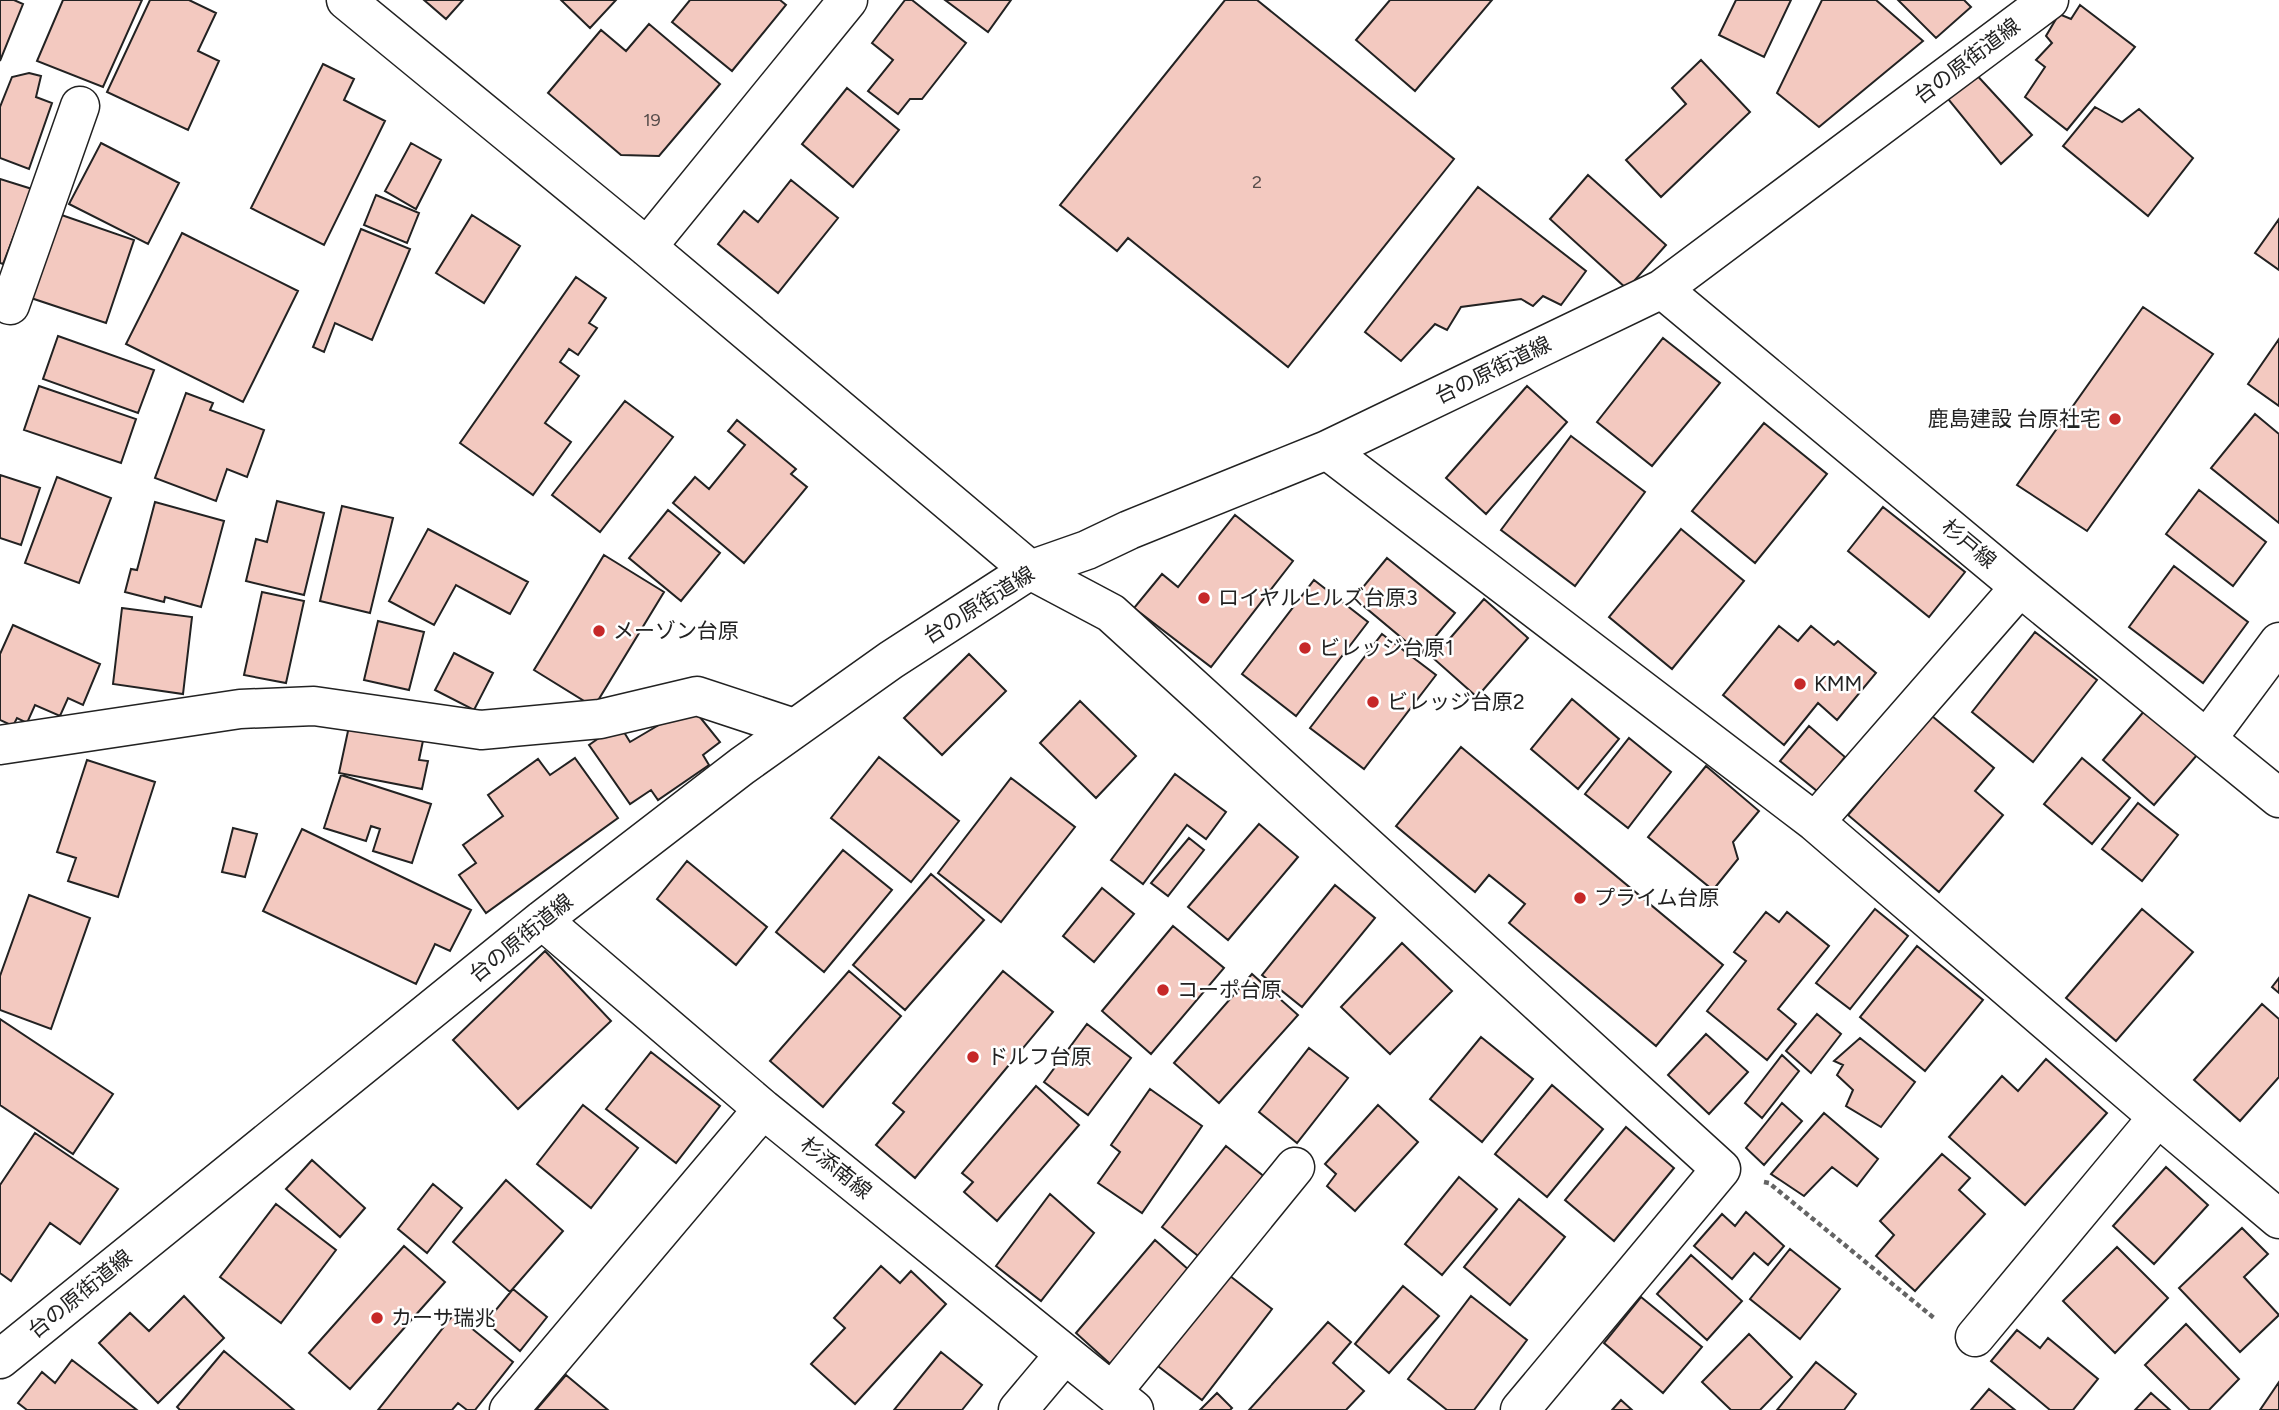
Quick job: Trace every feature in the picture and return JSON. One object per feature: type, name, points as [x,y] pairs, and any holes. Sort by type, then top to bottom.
[{"type":"street","points":[[345,0],[648,247],[1030,570],[1111,613],[1721,1169],[1520,1410]]},
{"type":"street","points":[[648,247],[848,0]]},
{"type":"street","name":"台の原街道線","points":[[0,1359],[542,920],[794,728],[891,660],[1030,570],[1087,550],[1129,530],[1327,450],[1662,289],[2049,0]]},
{"type":"street","points":[[3,312],[80,106]]},
{"type":"street","name":"杉戸線","points":[[1662,289],[2279,798]]},
{"type":"street","points":[[1327,450],[1815,822],[2279,1219]]},
{"type":"street","points":[[1815,822],[2020,587]]},
{"type":"street","points":[[2207,739],[2279,642]]},
{"type":"street","points":[[0,745],[240,709],[314,706],[481,730],[600,719],[697,696],[794,728]]},
{"type":"street","name":"杉添南線","points":[[542,920],[763,1109],[1123,1401]]},
{"type":"street","points":[[509,1410],[763,1109]]},
{"type":"street","points":[[1975,1338],[2158,1118]]},
{"type":"street","points":[[1123,1401],[1295,1167]]},
{"type":"street","points":[[1018,1410],[1065,1354]]},
{"type":"path","points":[[1721,1169],[1769,1184],[1952,1333],[1975,1338]]},
{"type":"building","points":[[0,0],[14,0],[23,4],[0,61]]},
{"type":"building","points":[[63,0],[142,0],[103,87],[37,61]]},
{"type":"building","points":[[150,0],[189,0],[216,13],[198,51],[219,61],[188,130],[107,92]]},
{"type":"building","points":[[424,0],[463,0],[446,19]]},
{"type":"building","points":[[561,0],[616,0],[590,28]]},
{"type":"building","points":[[690,0],[780,0],[786,5],[732,71],[672,22]]},
{"type":"building","points":[[905,0],[912,0],[966,43],[922,99],[910,99],[898,114],[868,91],[893,60],[872,43]]},
{"type":"building","points":[[945,0],[1011,0],[988,32]]},
{"type":"building","points":[[1225,0],[1257,0],[1454,159],[1288,367],[1128,238],[1117,251],[1060,205]]},
{"type":"building","points":[[1390,0],[1492,0],[1415,91],[1356,40]]},
{"type":"building","points":[[1736,0],[1791,0],[1764,57],[1719,35]]},
{"type":"building","points":[[1822,0],[1876,0],[1923,41],[1819,127],[1777,93]]},
{"type":"building","points":[[1898,0],[1964,0],[1971,7],[1936,38]]},
{"type":"building","points":[[2080,5],[2135,47],[2067,130],[2025,97],[2045,67],[2036,60],[2052,43],[2046,36],[2059,14],[2071,19]]},
{"type":"building","points":[[649,24],[720,84],[659,156],[621,155],[548,93],[601,30],[626,51]]},
{"type":"building","points":[[1701,60],[1750,112],[1661,197],[1626,160],[1686,104],[1672,88]]},
{"type":"building","points":[[323,64],[354,79],[344,100],[385,121],[324,245],[251,208]]},
{"type":"building","points":[[1973,71],[2032,135],[2001,164],[1944,94]]},
{"type":"building","points":[[29,73],[41,76],[36,97],[52,103],[29,169],[0,158],[0,107],[12,77]]},
{"type":"building","points":[[847,88],[899,130],[853,187],[802,144]]},
{"type":"building","points":[[2095,107],[2122,122],[2139,109],[2193,158],[2148,216],[2063,146]]},
{"type":"building","points":[[101,143],[179,183],[148,244],[69,204]]},
{"type":"building","points":[[411,143],[441,160],[416,209],[385,191]]},
{"type":"building","points":[[1588,175],[1666,245],[1627,289],[1550,219]]},
{"type":"building","points":[[0,179],[32,189],[3,264],[0,263]]},
{"type":"building","points":[[791,180],[838,218],[778,293],[718,244],[744,211],[758,222]]},
{"type":"building","points":[[1478,187],[1586,271],[1561,305],[1543,296],[1533,306],[1521,299],[1461,307],[1447,330],[1435,324],[1401,361],[1365,332]]},
{"type":"building","points":[[376,195],[419,213],[407,243],[364,225]]},
{"type":"building","points":[[50,211],[134,240],[106,323],[22,295]]},
{"type":"building","points":[[472,215],[520,246],[484,303],[436,273]]},
{"type":"building","points":[[2279,219],[2279,270],[2255,253]]},
{"type":"building","points":[[361,229],[410,249],[372,340],[335,323],[324,352],[313,347]]},
{"type":"building","points":[[182,233],[298,291],[243,402],[126,344]]},
{"type":"building","points":[[576,277],[606,298],[589,323],[597,328],[578,355],[569,349],[560,362],[579,376],[545,423],[571,442],[533,495],[460,443]]},
{"type":"building","name":"鹿島建設 台原社宅","points":[[2143,307],[2213,354],[2087,531],[2017,485]]},
{"type":"building","points":[[58,336],[154,370],[138,413],[43,379]]},
{"type":"building","points":[[1663,338],[1720,383],[1652,466],[1597,422]]},
{"type":"building","points":[[2279,339],[2279,406],[2248,384]]},
{"type":"building","points":[[39,386],[136,419],[121,463],[24,430]]},
{"type":"building","points":[[1527,386],[1567,422],[1486,514],[1446,478]]},
{"type":"building","points":[[186,393],[213,403],[210,410],[264,430],[247,477],[227,469],[216,501],[155,478]]},
{"type":"building","points":[[625,401],[673,437],[600,532],[552,495]]},
{"type":"building","points":[[2255,414],[2279,434],[2279,523],[2211,468]]},
{"type":"building","points":[[737,420],[796,469],[791,474],[807,487],[744,563],[673,503],[695,477],[709,489],[745,445],[728,431]]},
{"type":"building","points":[[1764,423],[1827,474],[1755,563],[1692,511]]},
{"type":"building","points":[[1571,436],[1645,492],[1575,586],[1501,530]]},
{"type":"building","points":[[0,475],[40,488],[21,545],[0,538]]},
{"type":"building","points":[[57,477],[111,498],[79,583],[25,563]]},
{"type":"building","points":[[2199,490],[2266,542],[2233,586],[2166,534]]},
{"type":"building","points":[[277,501],[324,513],[304,595],[246,581],[256,539],[267,542]]},
{"type":"building","points":[[155,502],[224,521],[201,607],[165,597],[164,602],[125,592],[131,569],[137,570]]},
{"type":"building","points":[[342,506],[393,518],[370,613],[320,601]]},
{"type":"building","points":[[1883,507],[1965,572],[1929,617],[1848,551]]},
{"type":"building","points":[[668,510],[720,553],[681,601],[629,558]]},
{"type":"building","name":"ロイヤルヒルズ台原3","points":[[1235,515],[1293,561],[1211,667],[1134,608],[1162,574],[1178,587]]},
{"type":"building","points":[[428,529],[528,582],[510,614],[456,585],[434,625],[389,601]]},
{"type":"building","points":[[1681,529],[1744,581],[1672,669],[1609,617]]},
{"type":"building","name":"メーゾン台原","points":[[604,555],[664,592],[594,707],[534,670]]},
{"type":"building","points":[[1387,558],[1455,613],[1421,654],[1354,598]]},
{"type":"building","points":[[2174,566],[2248,622],[2203,683],[2129,627]]},
{"type":"building","name":"ビレッジ台原1","points":[[1314,580],[1368,622],[1296,716],[1242,674]]},
{"type":"building","points":[[262,592],[304,601],[286,683],[244,675]]},
{"type":"building","points":[[1484,599],[1528,638],[1477,697],[1433,658]]},
{"type":"building","points":[[122,608],[192,617],[183,694],[113,684]]},
{"type":"building","points":[[378,621],[424,632],[409,690],[364,680]]},
{"type":"building","points":[[13,625],[100,664],[83,705],[68,698],[60,716],[35,705],[27,723],[17,718],[13,726],[0,720],[0,654]]},
{"type":"building","name":"KMM","points":[[1779,626],[1798,641],[1811,626],[1834,645],[1838,641],[1876,673],[1837,720],[1818,703],[1784,745],[1723,695]]},
{"type":"building","points":[[2035,632],[2097,680],[2033,762],[1972,712]]},
{"type":"building","name":"ビレッジ台原2","points":[[1382,634],[1436,675],[1364,769],[1310,728]]},
{"type":"building","points":[[454,653],[493,673],[474,710],[435,690]]},
{"type":"building","points":[[969,654],[1006,691],[942,755],[904,718]]},
{"type":"building","points":[[1572,699],[1619,739],[1578,789],[1531,749]]},
{"type":"building","points":[[1080,701],[1136,756],[1096,798],[1040,743]]},
{"type":"building","points":[[691,706],[720,742],[703,755],[709,765],[658,800],[651,790],[630,804],[589,745],[619,724],[630,742]]},
{"type":"building","points":[[2145,710],[2197,755],[2154,805],[2103,760]]},
{"type":"building","points":[[1932,716],[1994,768],[1975,791],[2003,815],[1939,892],[1848,815]]},
{"type":"building","points":[[351,717],[425,731],[419,760],[428,761],[422,789],[339,773]]},
{"type":"building","points":[[1809,726],[1845,757],[1817,791],[1780,761]]},
{"type":"building","points":[[1629,738],[1671,772],[1628,828],[1585,794]]},
{"type":"building","name":"プライム台原","points":[[1461,747],[1723,965],[1656,1046],[1509,923],[1525,904],[1489,875],[1475,892],[1396,826]]},
{"type":"building","points":[[879,757],[959,821],[911,882],[831,818]]},
{"type":"building","points":[[575,758],[618,818],[486,913],[459,875],[476,863],[463,845],[503,816],[488,795],[538,759],[550,775]]},
{"type":"building","points":[[2082,758],[2130,798],[2092,844],[2044,804]]},
{"type":"building","points":[[87,760],[155,782],[118,897],[68,881],[76,858],[57,852]]},
{"type":"building","points":[[1706,766],[1759,811],[1733,842],[1738,859],[1713,890],[1648,837]]},
{"type":"building","points":[[1175,774],[1226,812],[1206,839],[1187,825],[1143,884],[1111,860]]},
{"type":"building","points":[[341,775],[431,804],[412,863],[373,851],[380,829],[371,826],[366,841],[324,828]]},
{"type":"building","points":[[1011,778],[1075,827],[1001,922],[938,873]]},
{"type":"building","points":[[2138,803],[2178,835],[2142,881],[2102,849]]},
{"type":"building","points":[[1259,824],[1298,857],[1228,940],[1188,907]]},
{"type":"building","points":[[233,828],[257,834],[245,877],[222,872]]},
{"type":"building","points":[[302,829],[471,910],[450,951],[435,944],[416,984],[263,911]]},
{"type":"building","points":[[1189,838],[1204,850],[1168,896],[1151,883]]},
{"type":"building","points":[[843,850],[892,890],[824,972],[776,932]]},
{"type":"building","points":[[687,861],[767,927],[736,965],[657,899]]},
{"type":"building","points":[[931,874],[984,920],[905,1010],[853,965]]},
{"type":"building","points":[[1335,885],[1375,918],[1302,1007],[1262,975]]},
{"type":"building","points":[[1102,888],[1134,914],[1094,962],[1063,936]]},
{"type":"building","points":[[29,895],[90,918],[51,1029],[0,1010],[0,976]]},
{"type":"building","points":[[1875,909],[1908,936],[1850,1009],[1816,983]]},
{"type":"building","points":[[2142,909],[2193,952],[2116,1041],[2066,998]]},
{"type":"building","points":[[1766,912],[1779,922],[1787,912],[1829,946],[1778,1009],[1796,1024],[1767,1060],[1707,1011],[1746,961],[1734,952]]},
{"type":"building","name":"コーポ台原","points":[[1173,926],[1224,968],[1151,1054],[1102,1011]]},
{"type":"building","points":[[1402,943],[1452,991],[1390,1054],[1341,1007]]},
{"type":"building","points":[[1917,946],[1983,1000],[1925,1071],[1860,1017]]},
{"type":"building","points":[[545,951],[611,1021],[518,1109],[453,1040]]},
{"type":"building","points":[[849,971],[901,1016],[823,1107],[770,1061]]},
{"type":"building","name":"ドルフ台原","points":[[1003,971],[1053,1012],[915,1178],[876,1145],[904,1112],[893,1103]]},
{"type":"building","points":[[1252,974],[1298,1015],[1219,1103],[1174,1063]]},
{"type":"building","points":[[2279,978],[2279,993],[2272,987]]},
{"type":"building","points":[[2262,1004],[2279,1019],[2279,1077],[2240,1121],[2194,1080]]},
{"type":"building","points":[[1817,1014],[1841,1034],[1811,1073],[1786,1051]]},
{"type":"building","points":[[0,1019],[113,1094],[73,1154],[0,1105]]},
{"type":"building","points":[[1087,1024],[1131,1058],[1088,1115],[1044,1082]]},
{"type":"building","points":[[1706,1034],[1748,1072],[1709,1114],[1668,1075]]},
{"type":"building","points":[[1481,1037],[1533,1079],[1482,1142],[1430,1099]]},
{"type":"building","points":[[1860,1038],[1915,1082],[1881,1127],[1846,1106],[1853,1090],[1837,1075],[1843,1065],[1834,1061]]},
{"type":"building","points":[[1309,1048],[1348,1078],[1297,1143],[1259,1112]]},
{"type":"building","points":[[651,1052],[720,1106],[676,1163],[606,1109]]},
{"type":"building","points":[[1782,1055],[1799,1071],[1762,1118],[1745,1103]]},
{"type":"building","points":[[2046,1059],[2107,1113],[2025,1205],[1949,1137],[2002,1076],[2018,1091]]},
{"type":"building","points":[[1552,1085],[1603,1129],[1547,1197],[1495,1154]]},
{"type":"building","points":[[1036,1086],[1079,1125],[997,1221],[964,1192],[973,1182],[962,1173]]},
{"type":"building","points":[[1150,1089],[1202,1126],[1142,1213],[1098,1183],[1120,1152],[1111,1145]]},
{"type":"building","points":[[1782,1103],[1802,1121],[1764,1165],[1746,1148]]},
{"type":"building","points":[[583,1105],[638,1148],[591,1208],[537,1164]]},
{"type":"building","points":[[1378,1105],[1418,1142],[1355,1211],[1327,1186],[1336,1174],[1325,1164]]},
{"type":"building","points":[[1824,1113],[1878,1159],[1857,1186],[1832,1167],[1804,1196],[1771,1174]]},
{"type":"building","points":[[1626,1127],[1674,1168],[1614,1241],[1565,1200]]},
{"type":"building","points":[[35,1133],[118,1189],[80,1244],[50,1223],[11,1281],[0,1273],[0,1185]]},
{"type":"building","points":[[1226,1146],[1271,1182],[1207,1263],[1162,1227]]},
{"type":"building","points":[[1942,1154],[1970,1178],[1959,1190],[1985,1214],[1915,1291],[1876,1256],[1894,1235],[1880,1221]]},
{"type":"building","points":[[312,1160],[365,1208],[340,1237],[286,1189]]},
{"type":"building","points":[[2166,1167],[2208,1205],[2154,1264],[2113,1226]]},
{"type":"building","points":[[1459,1177],[1497,1209],[1442,1275],[1405,1244]]},
{"type":"building","points":[[506,1180],[563,1231],[510,1292],[453,1242]]},
{"type":"building","points":[[433,1184],[462,1208],[427,1253],[398,1229]]},
{"type":"building","points":[[1050,1194],[1094,1233],[1041,1301],[996,1266]]},
{"type":"building","points":[[1519,1199],[1565,1237],[1510,1305],[1464,1267]]},
{"type":"building","points":[[276,1204],[336,1250],[281,1323],[220,1277]]},
{"type":"building","points":[[1746,1212],[1784,1246],[1768,1265],[1754,1253],[1732,1279],[1694,1246],[1722,1214],[1735,1226]]},
{"type":"building","points":[[2242,1228],[2268,1254],[2244,1277],[2279,1315],[2240,1352],[2179,1288]]},
{"type":"building","points":[[1155,1240],[1198,1278],[1118,1371],[1076,1333]]},
{"type":"building","name":"カーサ瑞兆","points":[[404,1246],[445,1282],[350,1389],[309,1353]]},
{"type":"building","points":[[2117,1247],[2168,1298],[2115,1353],[2063,1301]]},
{"type":"building","points":[[1790,1249],[1840,1289],[1800,1339],[1750,1299]]},
{"type":"building","points":[[1691,1255],[1742,1301],[1707,1340],[1657,1294]]},
{"type":"building","points":[[881,1266],[900,1283],[911,1271],[946,1304],[855,1404],[811,1364],[845,1328],[834,1318]]},
{"type":"building","points":[[1225,1272],[1272,1309],[1202,1400],[1154,1363]]},
{"type":"building","points":[[1403,1286],[1439,1316],[1389,1373],[1355,1344]]},
{"type":"building","points":[[513,1289],[547,1317],[520,1351],[486,1322]]},
{"type":"building","points":[[184,1296],[224,1338],[158,1403],[99,1343],[130,1313],[149,1331]]},
{"type":"building","points":[[1471,1296],[1527,1340],[1474,1410],[1447,1410],[1408,1379]]},
{"type":"building","points":[[1641,1297],[1702,1347],[1663,1393],[1604,1343]]},
{"type":"building","points":[[454,1314],[513,1362],[475,1410],[467,1410],[458,1403],[452,1410],[378,1410]]},
{"type":"building","points":[[1328,1322],[1351,1342],[1333,1363],[1364,1391],[1346,1410],[1249,1410]]},
{"type":"building","points":[[2186,1324],[2239,1379],[2209,1410],[2190,1410],[2145,1365]]},
{"type":"building","points":[[2017,1330],[2040,1348],[2048,1338],[2098,1379],[2073,1410],[2050,1410],[1991,1361]]},
{"type":"building","points":[[1749,1334],[1792,1377],[1760,1410],[1731,1410],[1702,1382]]},
{"type":"building","points":[[224,1351],[294,1410],[180,1410],[177,1407]]},
{"type":"building","points":[[941,1352],[982,1385],[962,1410],[894,1410]]},
{"type":"building","points":[[72,1360],[137,1410],[27,1410],[18,1403],[42,1372],[55,1383]]},
{"type":"building","points":[[1816,1362],[1856,1394],[1844,1410],[1777,1410]]},
{"type":"building","points":[[566,1375],[608,1410],[536,1410]]},
{"type":"building","points":[[2279,1382],[2279,1410],[2260,1410]]},
{"type":"building","points":[[1989,1389],[2015,1410],[1971,1410]]},
{"type":"building","points":[[1217,1393],[1232,1408],[1200,1410]]},
{"type":"building","points":[[2151,1393],[2170,1410],[2135,1410]]},
{"type":"building","points":[[1621,1400],[1632,1410],[1612,1410]]},
{"type":"place","name":"鹿島建設 台原社宅","points":[[2115,419]]},
{"type":"place","name":"ロイヤルヒルズ台原3","points":[[1204,598]]},
{"type":"place","name":"メーゾン台原","points":[[599,631]]},
{"type":"place","name":"ビレッジ台原1","points":[[1305,648]]},
{"type":"place","name":"KMM","points":[[1800,684]]},
{"type":"place","name":"ビレッジ台原2","points":[[1373,702]]},
{"type":"place","name":"プライム台原","points":[[1580,898]]},
{"type":"place","name":"コーポ台原","points":[[1163,990]]},
{"type":"place","name":"ドルフ台原","points":[[973,1057]]},
{"type":"place","name":"カーサ瑞兆","points":[[377,1318]]}]
